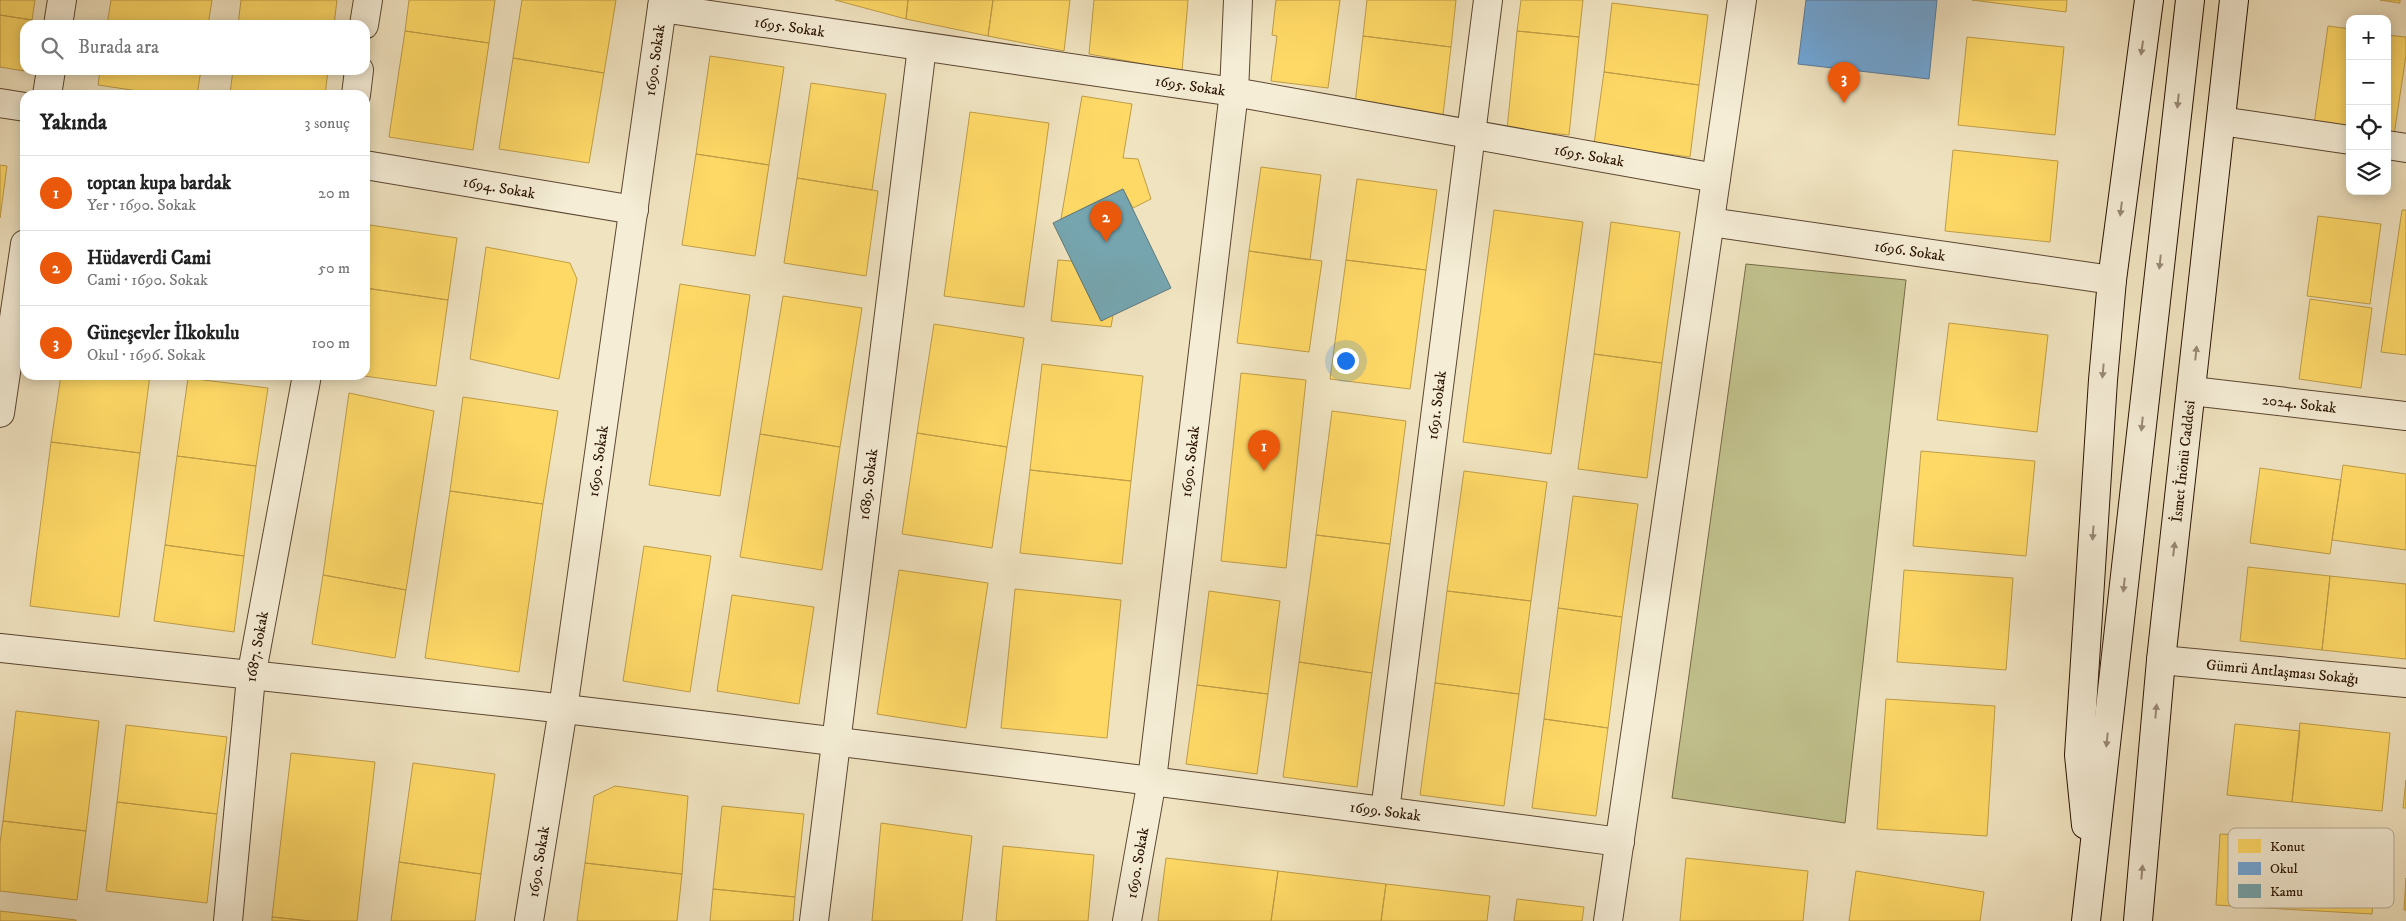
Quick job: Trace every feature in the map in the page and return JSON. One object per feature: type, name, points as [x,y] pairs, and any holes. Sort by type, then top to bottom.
[{"type":"street","points":[[59,20],[62,0]]},
{"type":"street","points":[[365,20],[368,0]]},
{"type":"street","name":"1690. Sokak","points":[[1127,921],[1152,780],[1234,92],[1238,0]]},
{"type":"street","name":"1691. Sokak","points":[[1386,811],[1488,0]]},
{"type":"street","points":[[1608,921],[1742,0]]},
{"type":"street","points":[[2091,879],[2079,755],[2102,380],[2112,280],[2149,0]]},
{"type":"street","points":[[2086,921],[2190,0]]},
{"type":"street","name":"İsmet İnönü Caddesi","points":[[2138,921],[2161,660],[2234,0]]},
{"type":"street","name":"1690. Sokak","points":[[529,921],[564,709],[663,4]]},
{"type":"street","name":"1695. Sokak","points":[[663,4],[922,46],[1234,92],[1716,178]]},
{"type":"street","name":"1689. Sokak","points":[[814,921],[922,46]]},
{"type":"street","points":[[48,90],[50,75]]},
{"type":"street","points":[[357,90],[358,75]]},
{"type":"street","points":[[0,103],[20,106]]},
{"type":"street","points":[[2221,121],[2346,139]]},
{"type":"street","points":[[2391,146],[2406,148]]},
{"type":"street","name":"1694. Sokak","points":[[370,166],[634,210]]},
{"type":"street","name":"1696. Sokak","points":[[1710,222],[2112,280]]},
{"type":"street","points":[[0,414],[20,278]]},
{"type":"street","name":"1687. Sokak","points":[[228,921],[251,677],[307,380]]},
{"type":"street","name":"2024. Sokak","points":[[2192,391],[2406,416]]},
{"type":"street","name":"1699. Sokak","points":[[0,648],[251,677],[564,709],[1152,780],[1620,842]]},
{"type":"street","name":"Gümrü Antlaşması Sokağı","points":[[2161,660],[2406,683]]},
{"type":"green space","points":[[1746,264],[1906,280],[1845,823],[1672,798]]},
{"type":"building: Konut","points":[[0,0],[35,0],[32,20],[0,15]]},
{"type":"building: Konut","points":[[111,0],[212,0],[209,20],[108,20]]},
{"type":"building: Konut","points":[[241,0],[337,0],[335,20],[239,20]]},
{"type":"building: Konut","points":[[409,0],[495,0],[489,43],[405,31]]},
{"type":"building: Konut","points":[[522,0],[616,0],[604,73],[513,58]]},
{"type":"building: Konut","points":[[835,0],[908,0],[906,19]]},
{"type":"building: Konut","points":[[908,0],[993,0],[988,36],[906,19]]},
{"type":"building: Konut","points":[[993,0],[1070,0],[1064,51],[988,36]]},
{"type":"building: Konut","points":[[1094,0],[1188,0],[1182,71],[1089,54]]},
{"type":"building: Konut","points":[[1276,0],[1340,0],[1328,88],[1271,81],[1277,36],[1272,35]]},
{"type":"building: Konut","points":[[1367,0],[1456,0],[1451,47],[1363,36]]},
{"type":"building: Konut","points":[[1521,0],[1583,0],[1579,37],[1517,31]]},
{"type":"building: Konut","points":[[1972,0],[2067,0],[2066,12]]},
{"type":"building: Konut","points":[[2380,0],[2400,0],[2400,3]]},
{"type":"building: Konut","points":[[1612,3],[1708,15],[1699,85],[1604,72]]},
{"type":"building: Konut","points":[[0,15],[32,20],[20,20],[20,70],[0,67]]},
{"type":"building: Konut","points":[[2328,26],[2346,28],[2346,128],[2314,124]]},
{"type":"building: Konut","points":[[405,31],[489,43],[473,150],[389,137]]},
{"type":"building: Konut","points":[[1517,31],[1579,37],[1569,135],[1507,129]]},
{"type":"building: Konut","points":[[2391,35],[2406,37],[2406,55],[2394,135],[2391,135]]},
{"type":"building: Konut","points":[[1363,36],[1451,47],[1443,115],[1355,104]]},
{"type":"building: Konut","points":[[1967,37],[2064,47],[2055,135],[1958,125]]},
{"type":"building: Konut","points":[[710,56],[784,67],[769,165],[696,154]]},
{"type":"building: Konut","points":[[513,58],[604,73],[589,163],[499,149]]},
{"type":"building: Konut","points":[[1604,72],[1699,85],[1690,157],[1594,144]]},
{"type":"building: Konut","points":[[99,75],[200,75],[198,90],[132,90],[98,85]]},
{"type":"building: Konut","points":[[232,75],[327,75],[326,90],[230,90]]},
{"type":"building: Konut","points":[[811,83],[886,94],[872,190],[797,178]]},
{"type":"building: Konut","points":[[1082,96],[1132,104],[1123,158],[1138,159],[1151,199],[1133,208],[1123,189],[1061,219]]},
{"type":"building: Konut","points":[[970,112],[1049,123],[1024,307],[944,296]]},
{"type":"building: Konut","points":[[1953,150],[2058,161],[2050,242],[1945,231]]},
{"type":"building: Konut","points":[[696,154],[769,165],[755,256],[682,245]]},
{"type":"building: Konut","points":[[0,165],[7,166],[0,218]]},
{"type":"building: Konut","points":[[1261,167],[1321,175],[1310,260],[1249,251]]},
{"type":"building: Konut","points":[[797,178],[878,191],[866,276],[784,263]]},
{"type":"building: Konut","points":[[1357,179],[1437,190],[1426,270],[1346,260]]},
{"type":"building: Konut","points":[[1494,210],[1583,222],[1551,454],[1463,442]]},
{"type":"building: Konut","points":[[2402,210],[2406,210],[2406,355],[2381,352]]},
{"type":"building: Konut","points":[[2318,216],[2381,224],[2370,304],[2307,296]]},
{"type":"building: Konut","points":[[1611,222],[1680,232],[1662,363],[1594,354]]},
{"type":"building: Konut","points":[[370,225],[457,238],[448,300],[370,289]]},
{"type":"building: Konut","points":[[486,247],[570,263],[577,279],[559,379],[470,359]]},
{"type":"building: Konut","points":[[1249,251],[1322,261],[1309,352],[1237,343]]},
{"type":"building: Konut","points":[[1058,260],[1072,261],[1101,321],[1113,315],[1111,327],[1051,321]]},
{"type":"building: Konut","points":[[1346,260],[1426,270],[1410,389],[1330,379]]},
{"type":"building: Konut","points":[[680,284],[750,295],[720,496],[649,485]]},
{"type":"building: Konut","points":[[370,289],[448,300],[436,386],[370,377]]},
{"type":"building: Konut","points":[[783,296],[862,308],[840,447],[760,434]]},
{"type":"building: Konut","points":[[2310,299],[2372,308],[2361,388],[2299,379]]},
{"type":"building: Konut","points":[[1949,323],[2048,335],[2037,432],[1937,420]]},
{"type":"building: Konut","points":[[934,324],[1024,338],[1007,447],[917,433]]},
{"type":"building: Konut","points":[[1594,354],[1662,363],[1647,478],[1578,469]]},
{"type":"building: Konut","points":[[1042,364],[1143,376],[1131,481],[1030,470]]},
{"type":"building: Konut","points":[[1241,373],[1306,380],[1286,568],[1221,561]]},
{"type":"building: Konut","points":[[60,380],[149,380],[140,453],[51,442]]},
{"type":"building: Konut","points":[[188,380],[204,380],[268,388],[256,466],[177,456]]},
{"type":"building: Konut","points":[[349,393],[434,411],[406,590],[323,575]]},
{"type":"building: Konut","points":[[463,397],[558,411],[543,504],[450,491]]},
{"type":"building: Konut","points":[[1332,411],[1406,421],[1390,544],[1316,535]]},
{"type":"building: Konut","points":[[917,433],[1007,447],[992,548],[902,534]]},
{"type":"building: Konut","points":[[760,434],[840,447],[822,570],[740,557]]},
{"type":"building: Konut","points":[[51,442],[140,453],[119,617],[30,606]]},
{"type":"building: Konut","points":[[1921,451],[2035,461],[2026,556],[1913,546]]},
{"type":"building: Konut","points":[[177,456],[256,466],[244,556],[165,545]]},
{"type":"building: Konut","points":[[2343,465],[2406,474],[2406,550],[2332,540]]},
{"type":"building: Konut","points":[[2260,468],[2341,480],[2330,554],[2250,543]]},
{"type":"building: Konut","points":[[1030,470],[1131,481],[1122,564],[1020,553]]},
{"type":"building: Konut","points":[[1464,471],[1547,482],[1531,601],[1447,591]]},
{"type":"building: Konut","points":[[450,491],[543,504],[519,672],[425,658]]},
{"type":"building: Konut","points":[[1573,496],[1638,504],[1622,617],[1558,608]]},
{"type":"building: Konut","points":[[1316,535],[1390,544],[1372,673],[1299,662]]},
{"type":"building: Konut","points":[[165,545],[244,556],[234,632],[154,621]]},
{"type":"building: Konut","points":[[644,546],[711,556],[690,692],[623,681]]},
{"type":"building: Konut","points":[[2248,567],[2330,576],[2322,650],[2240,641]]},
{"type":"building: Konut","points":[[899,570],[988,583],[966,728],[877,714]]},
{"type":"building: Konut","points":[[1904,570],[2013,578],[2006,670],[1897,662]]},
{"type":"building: Konut","points":[[323,575],[406,590],[395,658],[312,644]]},
{"type":"building: Konut","points":[[2330,576],[2406,584],[2406,659],[2322,650]]},
{"type":"building: Konut","points":[[1015,589],[1121,600],[1107,738],[1001,728]]},
{"type":"building: Konut","points":[[1209,591],[1280,601],[1268,694],[1197,685]]},
{"type":"building: Konut","points":[[1447,591],[1531,601],[1519,694],[1435,683]]},
{"type":"building: Konut","points":[[732,595],[814,607],[799,704],[717,691]]},
{"type":"building: Konut","points":[[1558,608],[1622,617],[1608,728],[1544,719]]},
{"type":"building: Konut","points":[[1299,662],[1372,673],[1357,787],[1283,777]]},
{"type":"building: Konut","points":[[1435,683],[1519,694],[1504,806],[1420,795]]},
{"type":"building: Konut","points":[[1197,685],[1268,694],[1257,774],[1186,764]]},
{"type":"building: Konut","points":[[1886,699],[1995,706],[1987,836],[1877,829]]},
{"type":"building: Konut","points":[[16,711],[99,721],[86,831],[3,821]]},
{"type":"building: Konut","points":[[1544,719],[1608,728],[1596,816],[1532,808]]},
{"type":"building: Konut","points":[[2300,723],[2390,733],[2382,811],[2292,802]]},
{"type":"building: Konut","points":[[2235,724],[2300,731],[2292,802],[2227,795]]},
{"type":"building: Konut","points":[[126,725],[227,737],[217,814],[117,802]]},
{"type":"building: Konut","points":[[291,753],[375,762],[357,921],[310,921],[272,917]]},
{"type":"building: Konut","points":[[413,763],[495,774],[481,874],[399,862]]},
{"type":"building: Konut","points":[[2406,780],[2406,808],[2403,808]]},
{"type":"building: Konut","points":[[615,786],[688,796],[682,874],[585,863],[594,796]]},
{"type":"building: Konut","points":[[117,802],[217,814],[207,903],[106,891]]},
{"type":"building: Konut","points":[[722,806],[804,814],[795,897],[713,889]]},
{"type":"building: Konut","points":[[3,821],[86,831],[77,900],[0,891],[0,843]]},
{"type":"building: Konut","points":[[881,823],[972,836],[962,921],[872,921]]},
{"type":"building: Konut","points":[[2220,834],[2228,834],[2228,906],[2216,905]]},
{"type":"building: Konut","points":[[1003,846],[1094,855],[1088,921],[996,921]]},
{"type":"building: Konut","points":[[1166,858],[1278,871],[1271,921],[1158,921]]},
{"type":"building: Konut","points":[[1686,858],[1808,871],[1803,921],[1680,921]]},
{"type":"building: Konut","points":[[399,862],[481,874],[475,921],[391,921]]},
{"type":"building: Konut","points":[[585,863],[682,874],[677,921],[577,921]]},
{"type":"building: Konut","points":[[1278,871],[1386,884],[1381,921],[1271,921]]},
{"type":"building: Konut","points":[[1856,871],[1984,892],[1980,921],[1849,921]]},
{"type":"building: Konut","points":[[2406,878],[2406,910],[2404,910]]},
{"type":"building: Konut","points":[[1386,884],[1490,896],[1487,921],[1381,921]]},
{"type":"building: Konut","points":[[713,889],[795,897],[793,921],[710,921]]},
{"type":"building: Konut","points":[[1517,899],[1584,907],[1582,921],[1514,921]]},
{"type":"building: Konut","points":[[2283,908],[2372,908],[2372,914]]},
{"type":"building: Konut","points":[[0,911],[76,920],[76,921],[0,921]]},
{"type":"building: Konut","points":[[272,917],[310,921],[272,921]]},
{"type":"building: Okul","points":[[1806,0],[1937,0],[1929,79],[1798,64]]},
{"type":"building: Kamu","points":[[1123,189],[1171,288],[1101,321],[1053,223]]},
{"type":"place","name":"Güneşevler İlkokulu","points":[[1844,103]]},
{"type":"place","name":"Hüdaverdi Cami","points":[[1106,242]]},
{"type":"place","name":"toptan kupa bardak","points":[[1264,471]]}]
